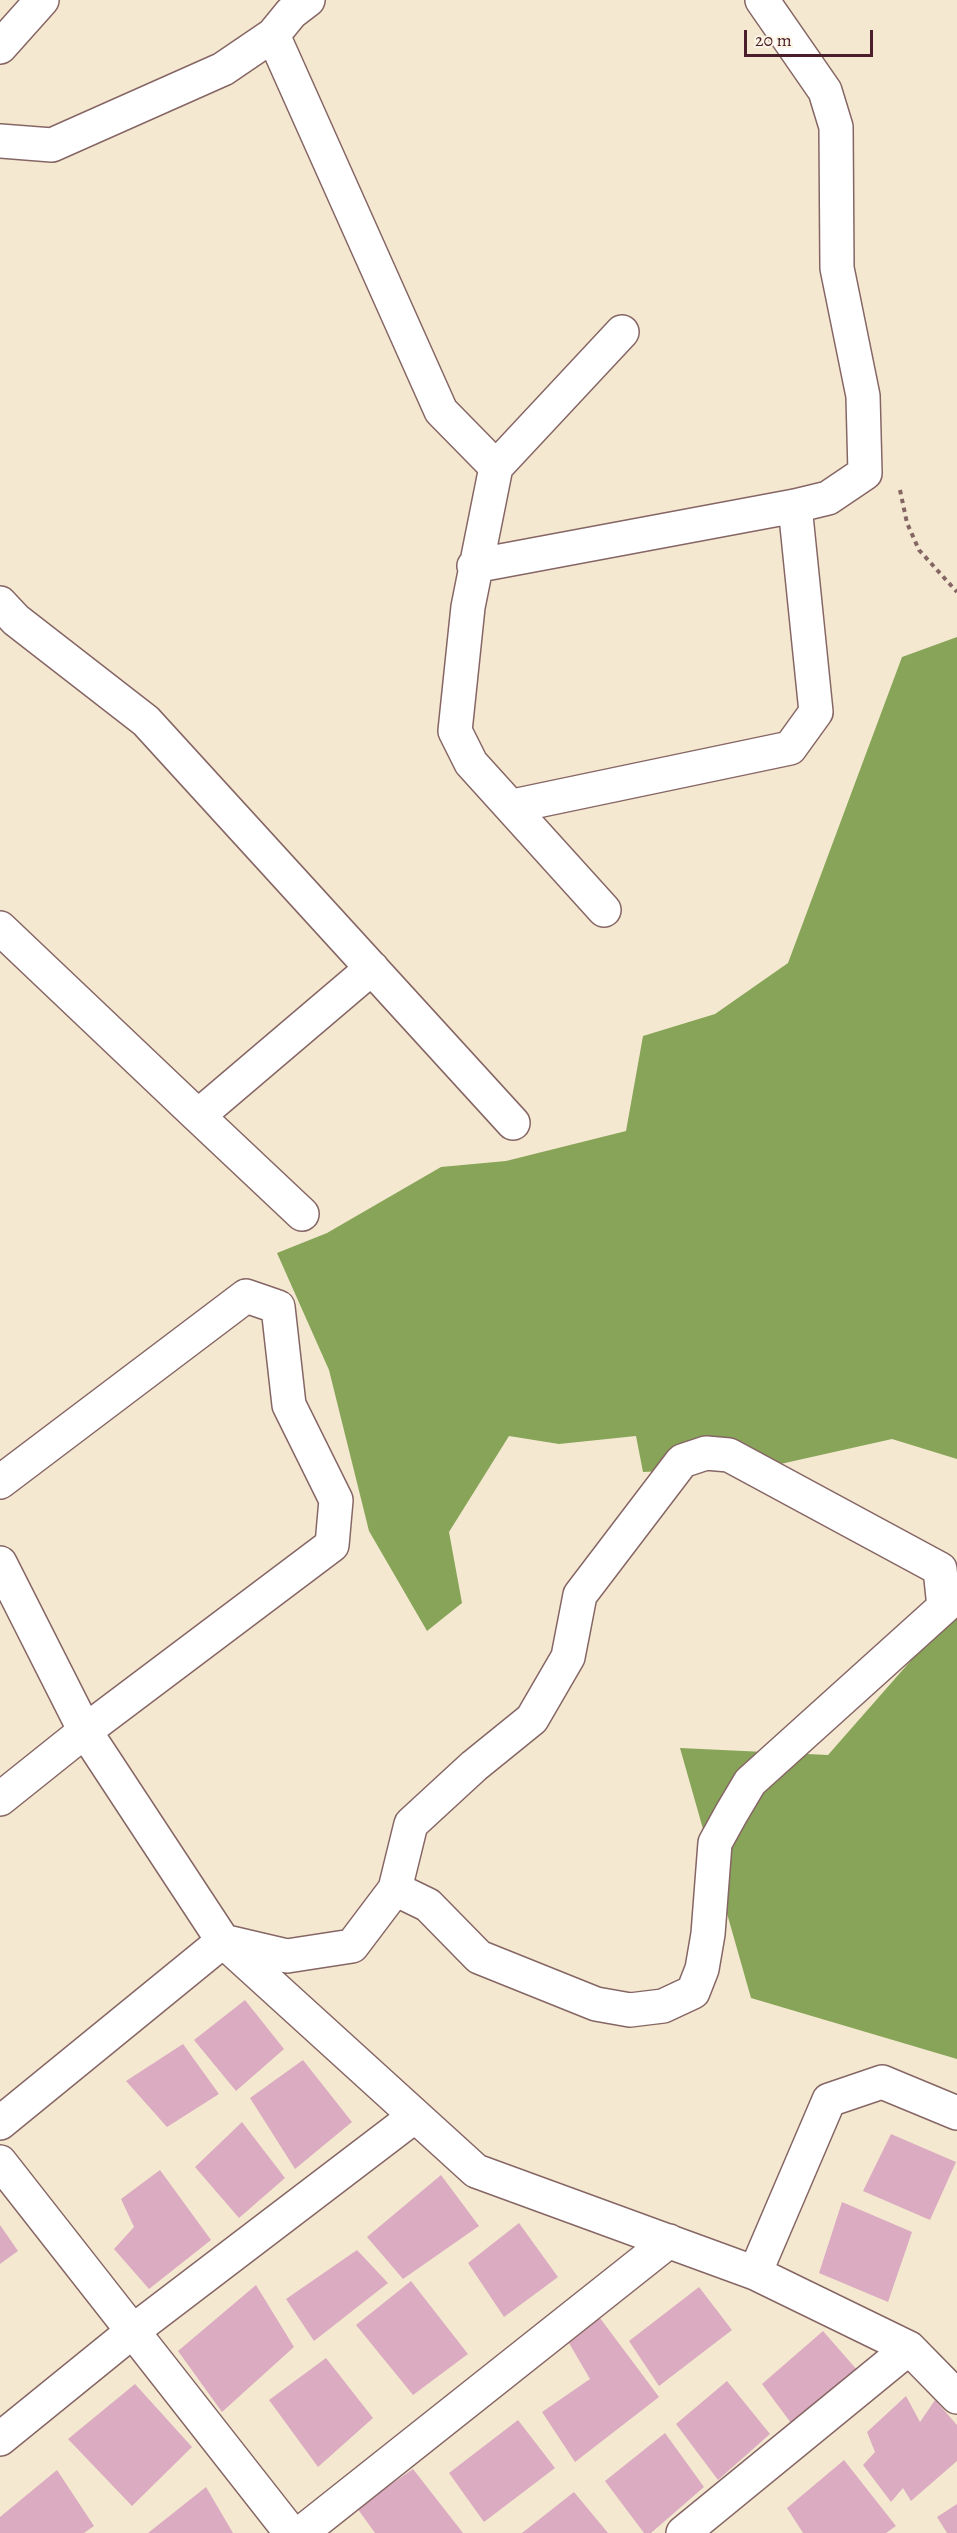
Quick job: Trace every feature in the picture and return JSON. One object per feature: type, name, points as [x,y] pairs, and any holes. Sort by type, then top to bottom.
[{"type":"street","points":[[0,47],[42,0]]},
{"type":"street","points":[[0,141],[52,145],[223,69],[273,35],[291,13],[308,0]]},
{"type":"street","points":[[474,566],[795,506],[828,498],[865,473],[863,396],[837,268],[836,127],[825,91],[762,0]]},
{"type":"street","points":[[273,35],[441,411],[496,467]]},
{"type":"street","points":[[604,910],[513,806],[471,764],[454,732],[474,566],[496,467],[622,332]]},
{"type":"street","points":[[513,806],[790,748],[816,712],[795,506]]},
{"type":"street","points":[[0,603],[16,620],[146,721],[513,1123]]},
{"type":"street","points":[[0,928],[302,1214]]},
{"type":"street","points":[[198,1116],[372,968]]},
{"type":"street","points":[[0,1482],[246,1296],[278,1307],[289,1405],[336,1500],[332,1545],[85,1731],[0,1799]]},
{"type":"street","points":[[223,1941],[287,1956],[352,1946],[395,1889],[411,1824],[474,1766],[532,1719],[568,1657],[580,1595],[682,1461],[706,1453],[729,1455],[940,1569],[944,1607],[750,1782],[731,1814],[715,1843],[706,1946],[702,1968],[693,1992],[663,2006],[630,2010],[596,2004],[479,1957],[428,1905],[395,1889]]},
{"type":"street","points":[[0,1563],[85,1731],[223,1941],[476,2171],[755,2273],[909,2348],[957,2397]]},
{"type":"street","points":[[0,2123],[223,1941]]},
{"type":"street","points":[[755,2273],[830,2100],[882,2082],[957,2113]]},
{"type":"street","points":[[0,2439],[133,2331],[415,2115]]},
{"type":"street","points":[[0,2162],[291,2533]]},
{"type":"street","points":[[301,2533],[669,2241]]},
{"type":"street","points":[[683,2533],[909,2348]]},
{"type":"green space","points":[[957,637],[957,1459],[892,1439],[776,1465],[643,1472],[636,1436],[559,1444],[509,1436],[449,1532],[462,1603],[427,1631],[369,1531],[329,1370],[277,1253],[327,1233],[441,1167],[506,1161],[626,1131],[643,1036],[715,1014],[788,963],[902,657]]},
{"type":"green space","points":[[957,1608],[957,2059],[751,1998],[680,1748],[828,1755]]},
{"type":"building","points":[[245,2000],[284,2049],[236,2091],[194,2040]]},
{"type":"building","points":[[183,2044],[219,2094],[167,2127],[126,2081]]},
{"type":"building","points":[[303,2060],[352,2122],[295,2169],[250,2098]]},
{"type":"building","points":[[242,2122],[285,2178],[239,2218],[195,2167]]},
{"type":"building","points":[[891,2134],[956,2162],[930,2220],[863,2191]]},
{"type":"building","points":[[160,2170],[211,2240],[149,2289],[114,2249],[134,2227],[121,2199]]},
{"type":"building","points":[[441,2175],[479,2226],[403,2279],[367,2237]]},
{"type":"building","points":[[842,2202],[912,2232],[888,2302],[819,2273]]},
{"type":"building","points":[[519,2223],[558,2277],[504,2317],[468,2263]]},
{"type":"building","points":[[0,2225],[18,2251],[0,2264]]},
{"type":"building","points":[[357,2250],[388,2283],[314,2341],[286,2299]]},
{"type":"building","points":[[411,2281],[468,2354],[413,2395],[356,2325]]},
{"type":"building","points":[[256,2285],[294,2347],[222,2412],[178,2351]]},
{"type":"building","points":[[699,2287],[732,2330],[659,2386],[629,2341]]},
{"type":"building","points":[[600,2318],[659,2397],[575,2462],[542,2412],[590,2379],[569,2343]]},
{"type":"building","points":[[823,2331],[858,2371],[791,2423],[762,2384]]},
{"type":"building","points":[[326,2358],[373,2418],[318,2467],[269,2400]]},
{"type":"building","points":[[727,2381],[770,2434],[718,2480],[676,2424]]},
{"type":"building","points":[[135,2384],[192,2447],[132,2506],[68,2439]]},
{"type":"building","points":[[906,2396],[920,2422],[935,2400],[957,2425],[957,2461],[911,2501],[903,2488],[891,2502],[863,2465],[875,2452],[867,2432]]},
{"type":"building","points":[[518,2420],[555,2468],[484,2522],[449,2473]]},
{"type":"building","points":[[665,2433],[704,2487],[651,2533],[644,2533],[605,2481]]},
{"type":"building","points":[[844,2460],[896,2526],[886,2533],[803,2533],[787,2508]]},
{"type":"building","points":[[413,2469],[463,2533],[375,2533],[357,2508]]},
{"type":"building","points":[[57,2470],[94,2526],[84,2533],[0,2533],[0,2517]]},
{"type":"building","points":[[206,2487],[233,2533],[148,2533]]},
{"type":"building","points":[[574,2492],[608,2533],[522,2533]]},
{"type":"building","points":[[957,2504],[957,2533],[947,2533],[937,2517]]}]
